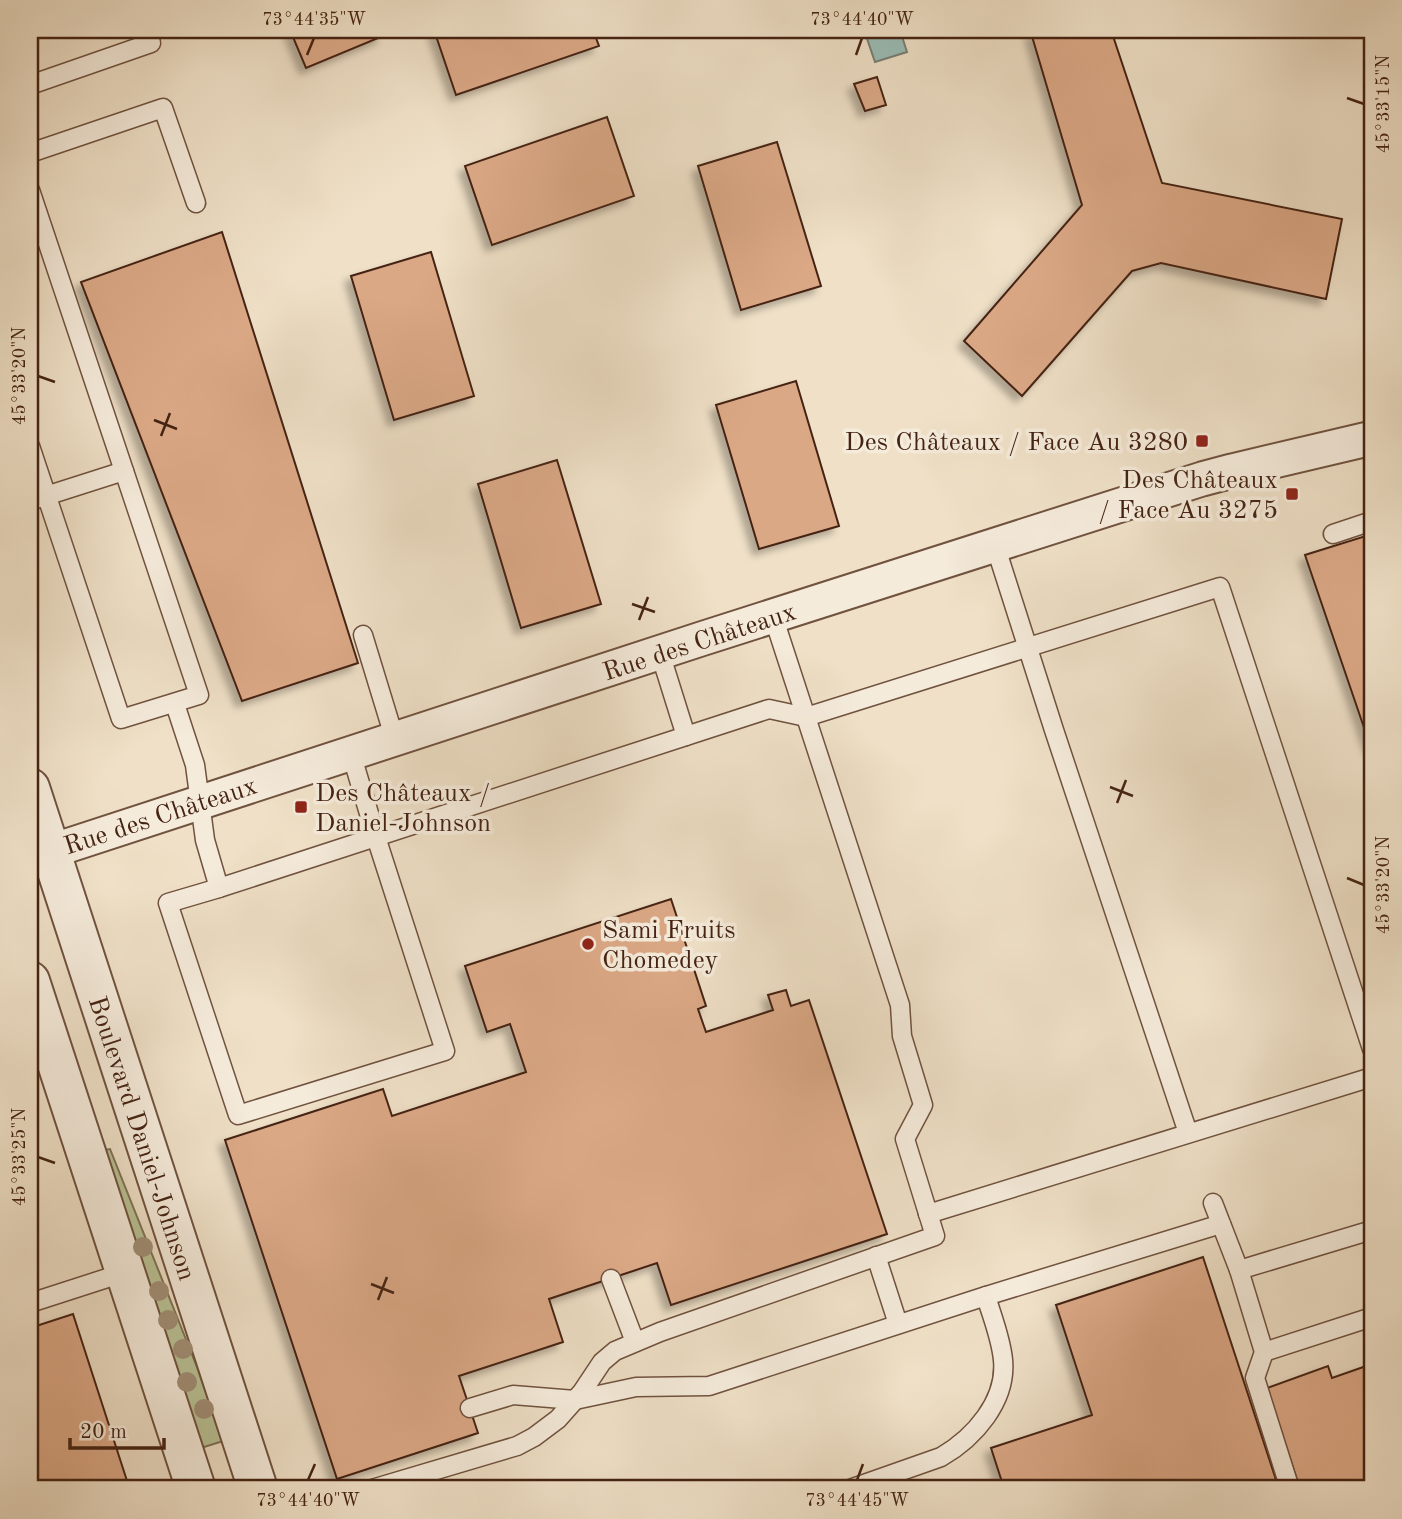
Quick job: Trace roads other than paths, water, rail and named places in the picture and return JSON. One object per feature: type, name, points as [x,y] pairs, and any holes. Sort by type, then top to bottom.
[{"type":"street","name":"Rue des Châteaux","points":[[40,854],[1222,474],[1372,438]]},
{"type":"street","name":"Boulevard Daniel-Johnson","points":[[30,788],[40,854],[250,1487]]},
{"type":"street","points":[[30,981],[196,1489]]},
{"type":"lane","points":[[30,85],[151,43],[147,30]]},
{"type":"lane","points":[[30,153],[163,108],[196,203]]},
{"type":"lane","points":[[30,190],[199,695],[121,719],[38,498],[30,446]]},
{"type":"lane","points":[[38,498],[124,471]]},
{"type":"lane","points":[[1333,534],[1372,521]]},
{"type":"lane","points":[[995,545],[1188,1133]]},
{"type":"lane","points":[[351,753],[376,837],[445,1051],[238,1115],[168,903],[219,888],[376,837],[769,709],[806,717],[1220,587],[1372,1049]]},
{"type":"lane","points":[[372,1489],[517,1446],[534,1437],[558,1419],[602,1362],[615,1351],[635,1342],[935,1236],[905,1139],[923,1105],[902,1036],[900,1005],[774,616]]},
{"type":"lane","points":[[363,635],[395,740]]},
{"type":"lane","points":[[660,653],[686,736]]},
{"type":"lane","points":[[175,704],[195,765],[205,840],[219,888]]},
{"type":"lane","points":[[928,1214],[1372,1077]]},
{"type":"lane","points":[[1213,1203],[1239,1270],[1264,1352],[1255,1378],[1290,1489]]},
{"type":"lane","points":[[470,1408],[513,1395],[575,1400],[636,1387],[709,1386],[986,1296],[1221,1224]]},
{"type":"lane","points":[[1239,1270],[1372,1230]]},
{"type":"lane","points":[[876,1256],[898,1325]]},
{"type":"lane","points":[[30,1303],[126,1272]]},
{"type":"lane","points":[[611,1279],[635,1342]]},
{"type":"lane","points":[[850,1489],[941,1457],[954,1449],[980,1424],[997,1395],[1003,1363],[986,1296]]},
{"type":"lane","points":[[1264,1352],[1372,1317]]},
{"type":"water","points":[[864,30],[900,30],[907,52],[875,62]]},
{"type":"place","name":"Des Châteaux / Face Au 3280","points":[[1202,441]]},
{"type":"place","name":"Des Châteaux / Face Au 3275","points":[[1292,494]]},
{"type":"place","name":"Des Châteaux / Daniel-Johnson","points":[[301,807]]},
{"type":"place","name":"Sami Fruits Chomedey","points":[[588,944]]}]
